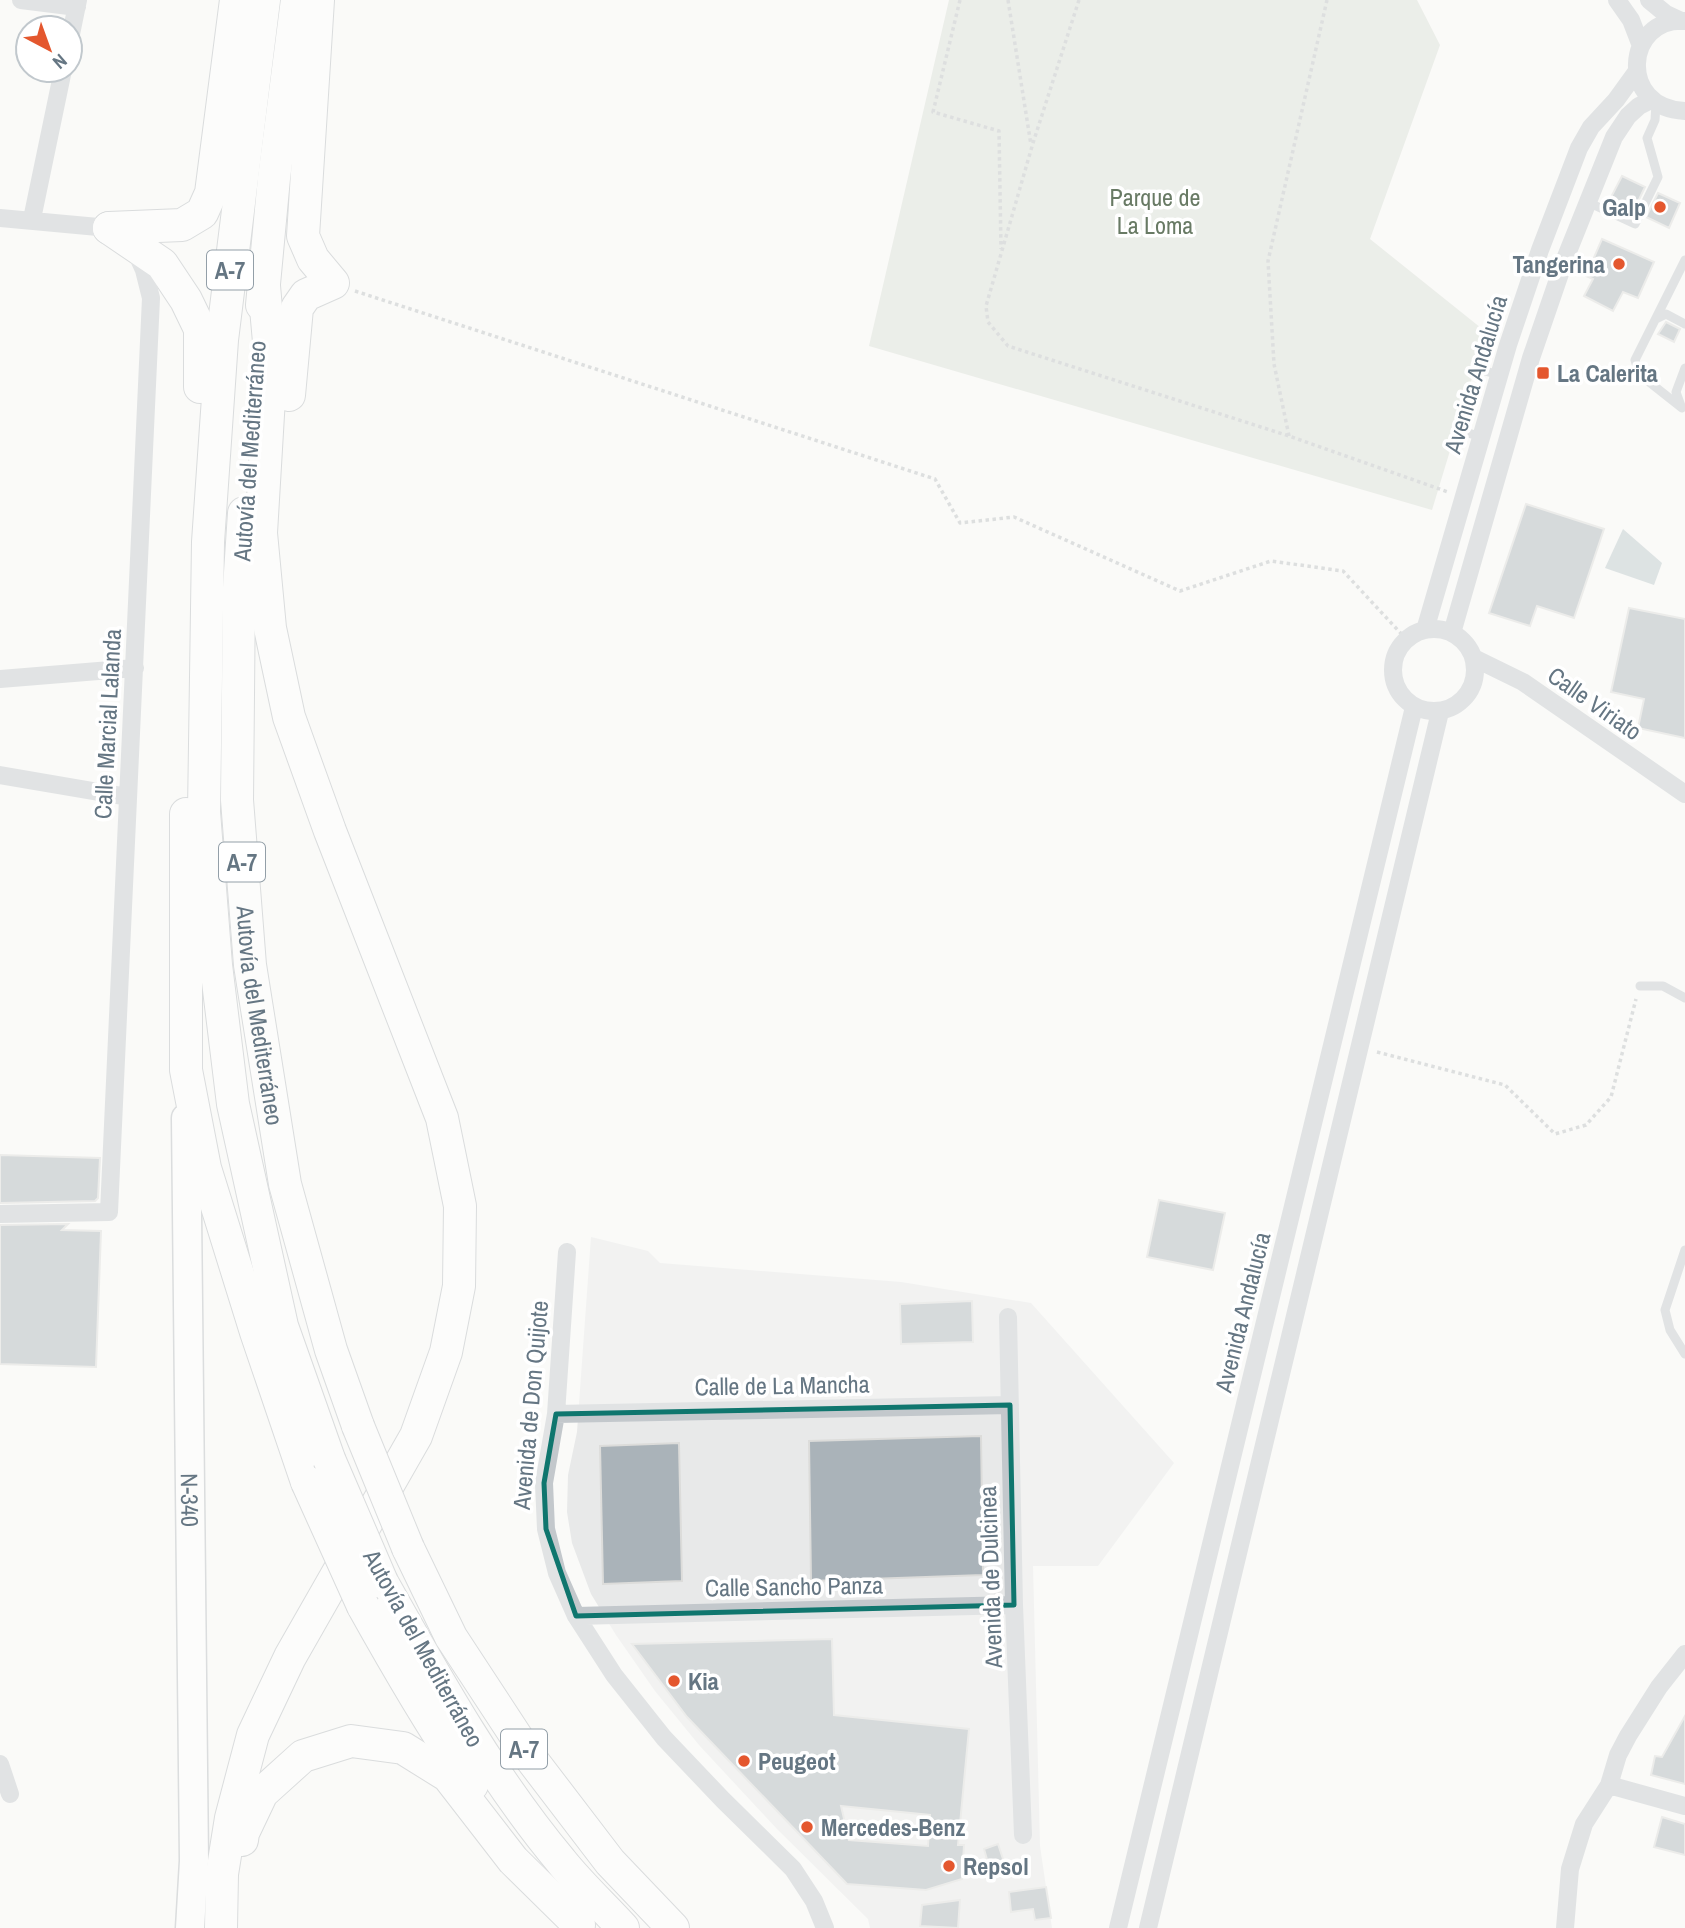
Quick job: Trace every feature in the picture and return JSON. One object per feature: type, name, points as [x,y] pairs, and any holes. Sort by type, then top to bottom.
[{"type":"highway","points":[[120,235],[181,225],[202,213],[211,193],[236,0]]},
{"type":"highway","name":"Autovía del Mediterráneo","points":[[264,0],[222,340],[208,542],[204,812],[216,965],[233,1104],[282,1326],[329,1459],[382,1582],[427,1663],[493,1771],[561,1862],[623,1928]]},
{"type":"highway","name":"Autovía del Mediterráneo","points":[[297,0],[274,178],[251,398],[239,589],[237,800],[250,965],[285,1184],[331,1350],[358,1426],[408,1548],[452,1637],[529,1756],[610,1863],[673,1928]]},
{"type":"highway","points":[[270,628],[297,308],[306,295],[333,283],[313,259],[303,236],[318,0]]},
{"type":"highway","points":[[120,235],[162,264],[186,300],[200,329],[200,430],[213,475]]},
{"type":"highway","points":[[221,1928],[222,1874],[229,1829],[253,1735],[290,1657],[416,1436],[446,1352],[459,1286],[460,1206],[442,1118],[330,831],[289,717],[270,628],[261,533],[271,364],[264,286]]},
{"type":"highway","points":[[208,542],[188,652],[184,938],[186,1070],[205,1168],[256,1332],[307,1482],[363,1606],[448,1751],[508,1835],[580,1926]]},
{"type":"highway","points":[[227,1928],[243,1833],[262,1793],[303,1756],[351,1741],[402,1748],[449,1776],[513,1860],[580,1926]]},
{"type":"main road","name":"N-340","points":[[186,1070],[194,1861],[190,1928]]},
{"type":"street","points":[[21,0],[78,3]]},
{"type":"street","points":[[1617,0],[1630,20],[1641,46]]},
{"type":"street","points":[[1649,0],[1666,14],[1683,21]]},
{"type":"street","points":[[1674,110],[1641,86],[1637,58],[1641,46],[1655,30],[1683,21]]},
{"type":"street","name":"Avenida Andalucía","points":[[1425,631],[1499,375],[1540,250],[1579,148],[1591,127],[1616,100],[1637,71]]},
{"type":"street","points":[[32,219],[61,84]]},
{"type":"street","name":"Avenida Andalucía","points":[[1452,633],[1531,358],[1588,196],[1614,137],[1628,116],[1639,106],[1674,110]]},
{"type":"street","points":[[0,218],[32,219],[120,235]]},
{"type":"street","name":"Calle Marcial Lalanda","points":[[0,1214],[109,1212],[150,298],[144,270],[120,235]]},
{"type":"street","points":[[1443,630],[1452,633],[1467,645],[1474,658],[1476,672],[1473,686],[1460,703],[1440,712],[1414,707],[1396,687],[1394,662],[1399,650],[1407,640],[1425,631],[1443,630]]},
{"type":"street","name":"Calle Viriato","points":[[1474,658],[1523,682],[1685,794]]},
{"type":"street","points":[[0,679],[135,668]]},
{"type":"street","name":"Avenida Andalucía","points":[[1118,1928],[1414,707]]},
{"type":"street","points":[[1148,1928],[1440,712]]},
{"type":"street","points":[[0,775],[128,797]]},
{"type":"street","name":"Avenida de Don Quijote","points":[[567,1252],[556,1414],[544,1483],[546,1529],[557,1573],[576,1616],[614,1675],[664,1738],[793,1869],[805,1884],[825,1928]]},
{"type":"street","name":"Avenida de Dulcinea","points":[[1008,1317],[1014,1605],[1023,1835]]},
{"type":"street","name":"Calle de La Mancha","points":[[556,1414],[1010,1405]]},
{"type":"street","name":"Calle Sancho Panza","points":[[576,1616],[1014,1605]]},
{"type":"street","points":[[1565,1928],[1570,1869],[1584,1824],[1609,1785],[1618,1755],[1628,1736],[1659,1687],[1685,1654]]},
{"type":"street","points":[[0,1764],[10,1794]]},
{"type":"street","points":[[1609,1785],[1685,1806]]},
{"type":"lane","points":[[1588,196],[1594,205],[1636,224],[1658,177],[1647,138],[1655,120],[1674,110]]},
{"type":"lane","points":[[1684,409],[1639,374],[1635,360],[1685,260]]},
{"type":"lane","points":[[1655,320],[1666,314],[1685,324]]},
{"type":"lane","points":[[1475,368],[1499,375]]},
{"type":"lane","points":[[1684,409],[1676,392],[1685,369]]},
{"type":"lane","points":[[1456,429],[1481,436]]},
{"type":"lane","points":[[1640,986],[1663,986],[1685,998]]},
{"type":"lane","points":[[1685,1250],[1665,1310],[1670,1330],[1685,1354]]},
{"type":"path","points":[[960,0],[933,112],[999,131],[1001,255]]},
{"type":"path","points":[[1008,0],[1032,147]]},
{"type":"path","points":[[1079,0],[1032,147],[986,306],[988,321],[1008,346],[1289,436],[1464,497]]},
{"type":"path","points":[[1289,436],[1274,364],[1268,261],[1326,1],[1320,0]]},
{"type":"path","points":[[333,283],[934,479],[960,523],[1014,517],[1180,591],[1271,561],[1343,571],[1407,640]]},
{"type":"path","points":[[1374,1051],[1505,1085],[1555,1134],[1586,1125],[1611,1097],[1640,986]]},
{"type":"highlighted area","points":[[1010,1405],[1014,1605],[576,1616],[546,1529],[544,1483],[556,1414]]},
{"type":"shaded area","points":[[1623,529],[1662,563],[1654,585],[1605,568]]},
{"type":"shaded area","points":[[591,1237],[648,1251],[660,1263],[901,1282],[1031,1303],[1174,1463],[1098,1566],[1033,1566],[1040,1846],[1052,1928],[870,1928],[868,1919],[777,1829],[699,1745],[655,1691],[616,1635],[591,1594],[572,1543],[567,1512],[568,1475],[577,1432]]},
{"type":"green space","name":"Parque de La Loma","points":[[949,0],[1417,0],[1440,45],[1370,239],[1486,332],[1432,510],[869,346]]},
{"type":"building","points":[[1622,176],[1645,187],[1633,212],[1609,201]]},
{"type":"building","points":[[1658,193],[1680,203],[1669,228],[1646,217]]},
{"type":"building","points":[[1602,239],[1654,262],[1638,298],[1623,292],[1613,311],[1584,296],[1593,279],[1586,276]]},
{"type":"building","points":[[1666,322],[1680,329],[1674,342],[1658,334]]},
{"type":"building","points":[[1526,504],[1604,529],[1574,618],[1537,606],[1530,626],[1489,613]]},
{"type":"building","points":[[1629,608],[1685,619],[1685,738],[1638,728],[1644,699],[1611,692]]},
{"type":"building","points":[[0,1155],[100,1158],[98,1198],[95,1201],[0,1203]]},
{"type":"building","points":[[1159,1200],[1225,1213],[1213,1270],[1147,1257]]},
{"type":"building","points":[[68,1224],[62,1230],[101,1231],[96,1367],[0,1364],[0,1225]]},
{"type":"building","points":[[972,1301],[973,1342],[901,1344],[900,1304]]},
{"type":"building","points":[[981,1436],[983,1575],[811,1581],[809,1441]]},
{"type":"building","points":[[679,1443],[682,1581],[603,1584],[600,1446]]},
{"type":"building","points":[[832,1639],[834,1715],[969,1729],[958,1845],[964,1845],[962,1879],[926,1890],[847,1884],[687,1717],[632,1644]],"holes":[[[841,1806],[930,1815],[928,1846],[849,1840]]]},
{"type":"building","points":[[1685,1716],[1685,1784],[1651,1775],[1655,1756],[1662,1757]]},
{"type":"building","points":[[1662,1817],[1685,1824],[1685,1855],[1654,1847]]},
{"type":"building","points":[[998,1844],[1005,1865],[990,1870],[984,1849]]},
{"type":"building","points":[[1046,1887],[1051,1918],[1035,1920],[1033,1909],[1011,1912],[1009,1892]]},
{"type":"building","points":[[960,1900],[958,1928],[920,1926],[922,1905]]},
{"type":"place","name":"Galp","points":[[1660,207]]},
{"type":"place","name":"Tangerina","points":[[1619,264]]},
{"type":"place","name":"La Calerita","points":[[1543,373]]},
{"type":"place","name":"Kia","points":[[674,1681]]},
{"type":"place","name":"Peugeot","points":[[744,1761]]},
{"type":"place","name":"Mercedes-Benz","points":[[807,1827]]},
{"type":"place","name":"Repsol","points":[[949,1866]]}]
